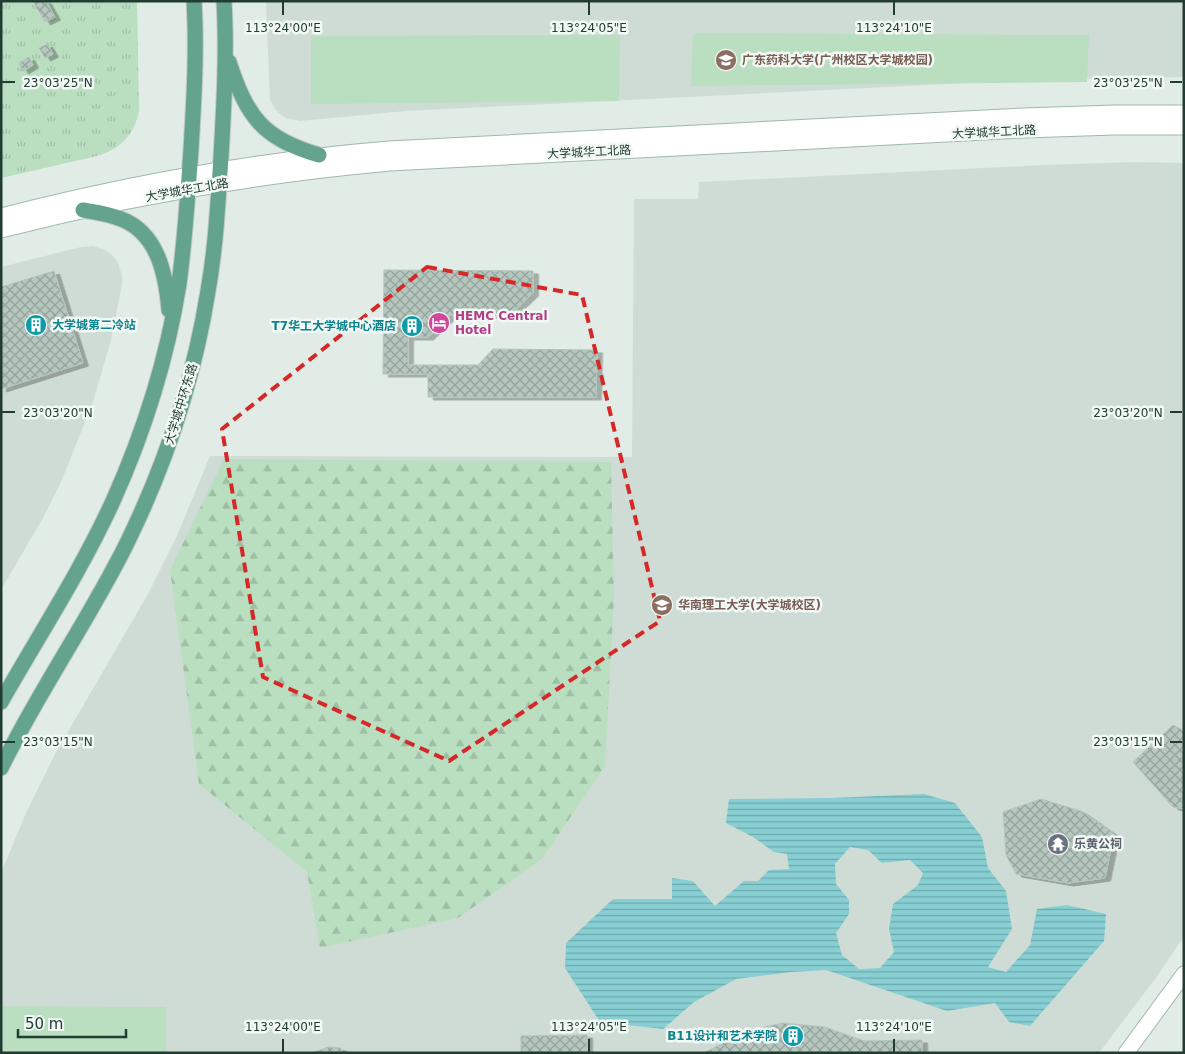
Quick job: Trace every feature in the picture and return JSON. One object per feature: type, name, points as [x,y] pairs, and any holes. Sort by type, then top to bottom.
[{"type":"main road","points":[[1,702],[73,579],[113,501],[132,458],[164,357],[182,258],[189,181],[195,64],[194,1]]},
{"type":"main road","name":"大学城中环东路","points":[[1,768],[32,709],[126,545],[160,469],[191,373],[204,312],[216,236],[225,52],[224,1]]},
{"type":"main road","points":[[225,52],[248,108],[258,121],[281,141],[320,155]]},
{"type":"main road","name":"大学城华工北路","points":[[1,216],[105,190],[220,176],[320,155],[439,146],[1023,116],[1184,113]]},
{"type":"main road","name":"大学城华工北路","points":[[220,176],[440,160],[1024,130],[1184,127]]},
{"type":"main road","name":"大学城华工北路","points":[[1,230],[189,181]]},
{"type":"main road","points":[[83,210],[120,218],[135,226],[148,238],[162,267],[169,301],[171,325]]},
{"type":"main road","points":[[1126,1053],[1184,974]]},
{"type":"highlighted area","points":[[427,267],[582,295],[660,621],[449,761],[263,677],[222,429]]},
{"type":"shaded area","name":"广东药科大学(广州校区大学城校园)","points":[[266,1],[1184,1],[1184,77],[1029,80],[406,111],[300,121],[286,118],[280,114],[270,99]]},
{"type":"shaded area","name":"华南理工大学(大学城校区)","points":[[1135,162],[1184,163],[1184,936],[1158,975],[1099,1053],[1,1053],[1,873],[26,813],[55,754],[148,594],[176,538],[210,456],[632,457],[634,199],[698,199],[699,182]]},
{"type":"shaded area","points":[[93,246],[105,250],[112,255],[117,261],[122,275],[122,284],[111,340],[93,402],[61,482],[44,516],[1,590],[1,267],[81,247]]},
{"type":"green space","points":[[1,1],[137,1],[139,110],[134,127],[125,140],[113,149],[97,156],[1,178]]},
{"type":"green space","points":[[693,33],[1089,35],[1087,82],[691,86]]},
{"type":"green space","points":[[620,35],[619,101],[311,104],[311,36]]},
{"type":"green space","points":[[224,459],[611,462],[614,596],[605,766],[542,859],[458,918],[320,948],[307,872],[199,784],[170,570]]},
{"type":"green space","points":[[1,1006],[166,1007],[166,1053],[1,1053]]},
{"type":"water","points":[[924,794],[955,803],[982,837],[988,868],[1006,891],[1012,929],[988,967],[1006,972],[1030,945],[1037,909],[1067,905],[1106,914],[1104,941],[1030,1026],[1009,1022],[995,1003],[947,1011],[826,970],[736,979],[694,1002],[663,1029],[600,1022],[565,968],[566,943],[613,899],[672,899],[672,878],[693,881],[715,906],[744,881],[758,881],[769,870],[789,869],[787,854],[774,852],[753,837],[726,823],[729,799],[831,798]],"holes":[[[850,847],[868,850],[882,863],[910,860],[923,873],[918,885],[893,904],[889,929],[894,952],[880,968],[859,969],[842,955],[836,933],[849,914],[849,900],[836,884],[835,864]]]},
{"type":"building","points":[[33,1],[46,1],[55,17],[45,22]]},
{"type":"building","points":[[47,44],[53,54],[45,58],[39,48]]},
{"type":"building","points":[[29,57],[33,65],[23,71],[19,63]]},
{"type":"building","name":"T7华工大学城中心酒店","points":[[384,270],[533,271],[533,293],[510,315],[451,315],[428,337],[408,337],[408,365],[478,365],[493,349],[597,350],[596,397],[428,397],[428,374],[383,374]]},
{"type":"building","name":"大学城第二冷站","points":[[54,271],[83,363],[1,389],[1,287]]},
{"type":"building","points":[[1173,725],[1184,731],[1184,809],[1173,807],[1133,762]]},
{"type":"building","name":"乐黄公祠","points":[[1041,799],[1081,811],[1114,834],[1105,878],[1068,883],[1016,874],[1006,855],[1003,812]]},
{"type":"building","name":"B11设计和艺术学院","points":[[783,1023],[825,1027],[864,1041],[922,1040],[922,1053],[704,1053],[743,1032]]},
{"type":"building","points":[[587,1035],[587,1053],[521,1053],[521,1036]]},
{"type":"building","points":[[328,1047],[341,1048],[341,1053],[312,1053]]},
{"type":"place","name":"广东药科大学(广州校区大学城校园)","points":[[726,60]]},
{"type":"place","name":"HEMC Central Hotel","points":[[439,323]]},
{"type":"place","name":"大学城第二冷站","points":[[36,325]]},
{"type":"place","name":"T7华工大学城中心酒店","points":[[412,326]]},
{"type":"place","name":"华南理工大学(大学城校区)","points":[[662,605]]},
{"type":"place","name":"乐黄公祠","points":[[1058,844]]},
{"type":"place","name":"B11设计和艺术学院","points":[[793,1036]]}]
